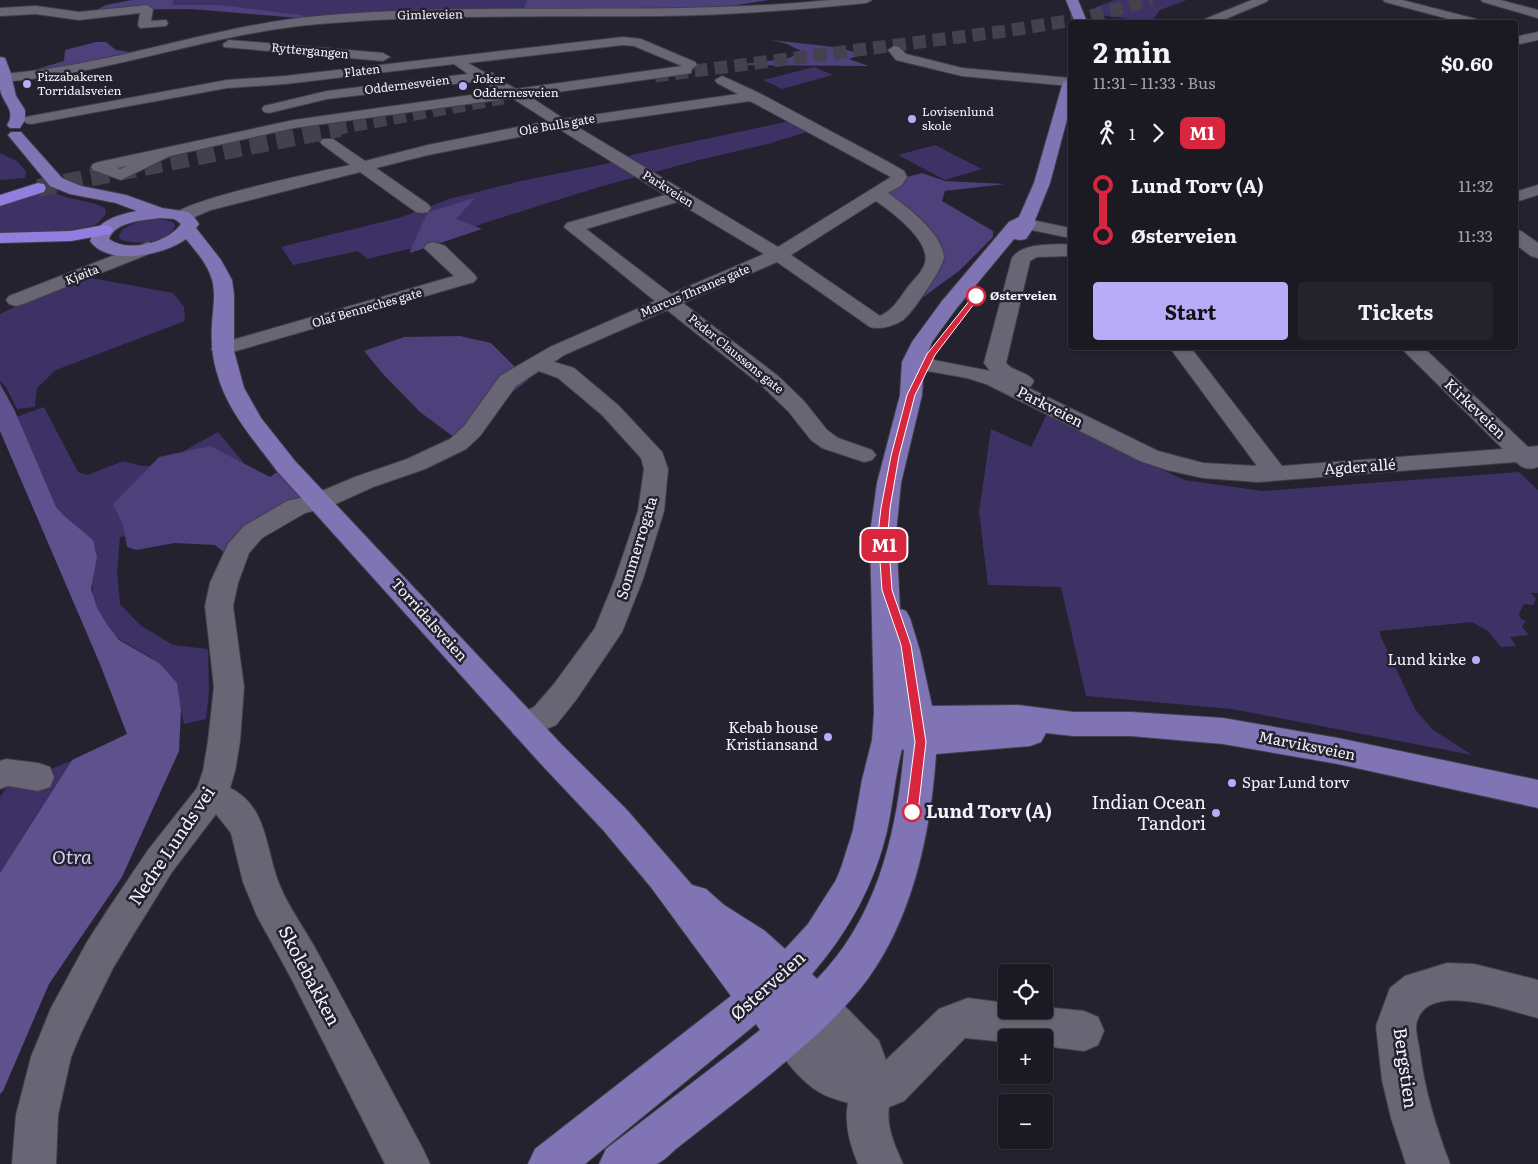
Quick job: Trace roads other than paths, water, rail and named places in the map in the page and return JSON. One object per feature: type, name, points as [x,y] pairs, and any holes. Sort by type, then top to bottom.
[{"type":"highway","points":[[0,187],[34,185]]},
{"type":"highway","points":[[0,196],[34,185]]},
{"type":"highway","points":[[0,201],[34,185]]},
{"type":"highway","points":[[0,238],[107,237]]},
{"type":"highway","points":[[0,245],[107,237]]},
{"type":"main road","points":[[1072,0],[1080,20]]},
{"type":"main road","points":[[1082,0],[1086,8],[1088,20]]},
{"type":"main road","points":[[0,61],[9,119],[24,146],[56,182],[76,190],[120,199],[146,210],[161,213],[185,222],[173,240],[148,248],[121,250],[107,237]]},
{"type":"main road","name":"Østerveien","points":[[621,1164],[755,1061],[803,1019],[856,964],[884,911],[904,852],[912,812],[909,730],[890,713],[887,590],[883,533],[885,508],[893,465],[920,363],[931,354],[976,296],[1023,225],[1042,183],[1068,89]]},
{"type":"main road","points":[[9,119],[3,146],[26,160],[40,179],[48,185],[67,192],[112,204],[117,211],[107,237]]},
{"type":"main road","points":[[107,237],[135,216],[161,213]]},
{"type":"main road","name":"Torridalsveien","points":[[185,222],[211,258],[222,280],[224,298],[222,349]]},
{"type":"main road","name":"Torridalsveien","points":[[148,248],[166,248],[190,254],[199,259],[207,269],[214,289],[213,331],[222,349],[234,390],[255,426],[286,466],[525,726],[615,820],[663,875],[711,917],[752,944],[772,986],[803,1019]]},
{"type":"main road","name":"Marviksveien","points":[[909,730],[1041,732],[1073,724],[1184,726],[1248,734],[1338,751],[1538,794]]},
{"type":"main road","name":"Østerveien","points":[[550,1164],[772,986],[821,936],[850,890],[870,830],[909,730]]},
{"type":"street","points":[[23,10],[43,0]]},
{"type":"street","name":"Gimleveien","points":[[3,78],[76,69],[200,39],[300,23],[350,18],[734,9],[817,5],[866,0]]},
{"type":"street","points":[[1214,20],[1262,0]]},
{"type":"street","points":[[1389,0],[1464,20]]},
{"type":"street","points":[[1487,0],[1538,14]]},
{"type":"street","points":[[0,12],[23,10],[79,16],[147,9],[144,25],[162,17],[182,44]]},
{"type":"street","name":"Ryttergangen","points":[[173,33],[220,44],[401,58],[409,60],[414,65]]},
{"type":"street","points":[[1518,36],[1533,38]]},
{"type":"street","points":[[1518,40],[1533,38]]},
{"type":"street","name":"Flaten","points":[[31,120],[227,84],[277,81],[623,41],[636,42],[695,68]]},
{"type":"street","name":"Østerveien","points":[[894,50],[901,57],[962,72],[1068,82]]},
{"type":"street","points":[[633,58],[664,53]]},
{"type":"street","name":"Parkveien","points":[[457,60],[466,68],[541,109],[560,123],[778,255],[876,323],[893,319],[930,270],[935,257],[931,246],[917,228],[896,207],[876,194]]},
{"type":"street","name":"Oddernesveien","points":[[166,152],[294,124],[695,68]]},
{"type":"street","name":"Oddernesveien","points":[[294,124],[270,109],[326,95],[500,74]]},
{"type":"street","name":"Marcus Thranes gate","points":[[320,501],[364,482],[416,464],[458,444],[472,431],[508,381],[537,363],[557,351],[778,255],[876,194],[899,177],[898,174],[722,80]]},
{"type":"street","name":"Ole Bulls gate","points":[[185,222],[220,202],[362,166],[560,123],[754,96]]},
{"type":"street","points":[[328,142],[422,208]]},
{"type":"street","points":[[1518,196],[1538,190]]},
{"type":"street","name":"Peder Claussøns gate","points":[[680,196],[573,227],[784,393],[819,435],[830,443],[864,455]]},
{"type":"street","points":[[1023,225],[1068,233]]},
{"type":"street","points":[[1023,225],[1068,236]]},
{"type":"street","name":"Kjøita","points":[[8,304],[89,266],[102,256],[107,237]]},
{"type":"street","points":[[1518,237],[1538,252]]},
{"type":"street","name":"Kjøita","points":[[8,304],[148,248]]},
{"type":"street","name":"Olaf Benneches gate","points":[[222,349],[467,278],[438,250],[433,248]]},
{"type":"street","points":[[1031,385],[1001,371],[995,362],[1021,258],[1034,252],[1068,250]]},
{"type":"street","points":[[1182,350],[1274,472]]},
{"type":"street","name":"Kirkeveien","points":[[1414,350],[1533,459]]},
{"type":"street","name":"Sommerrogata","points":[[525,726],[545,716],[565,692],[608,632],[629,579],[651,511],[656,470],[653,457],[610,410],[566,373],[537,363]]},
{"type":"street","name":"Parkveien","points":[[920,363],[970,372],[994,380],[1149,456],[1183,468]]},
{"type":"street","name":"Agder allé","points":[[1183,468],[1225,473],[1274,472],[1533,459]]},
{"type":"street","name":"Nedre Lunds vei","points":[[34,1164],[37,1115],[51,1057],[65,1022],[100,954],[160,861],[211,795],[219,771],[229,687],[219,606],[230,564],[237,550],[253,532],[296,507],[320,501]]},
{"type":"street","points":[[0,775],[6,772],[38,777]]},
{"type":"street","name":"Skolebakken","points":[[211,795],[221,798],[239,814],[250,838],[263,889],[304,962],[317,991],[407,1163]]},
{"type":"street","name":"Bergstien","points":[[1428,1164],[1412,1118],[1403,1080],[1396,1026],[1404,1002],[1419,989],[1447,982],[1474,983],[1538,999]]},
{"type":"street","points":[[803,1019],[813,1060],[833,1077],[870,1092],[889,1086],[953,1023],[968,1018],[1084,1031]]},
{"type":"street","points":[[870,1092],[867,1114],[872,1146],[881,1164]]},
{"type":"water","name":"Otra","points":[[0,384],[14,409],[56,507],[93,540],[97,557],[91,589],[97,608],[119,640],[159,663],[177,683],[181,710],[179,751],[122,877],[49,984],[3,1091],[0,1094],[0,873],[72,760],[127,734],[100,664],[0,431]]},
{"type":"tunnel","points":[[1073,20],[1152,0]]},
{"type":"tunnel","points":[[655,76],[1006,31],[1068,21]]},
{"type":"tunnel","points":[[334,129],[503,98]]},
{"type":"tunnel","points":[[38,188],[340,128]]},
{"type":"place","name":"Pizzabakeren Torridalsveien","points":[[27,84]]},
{"type":"place","name":"Joker Oddernesveien","points":[[463,86]]},
{"type":"place","name":"Lovisenlund skole","points":[[912,119]]},
{"type":"place","name":"Østerveien","points":[[976,296]]},
{"type":"place","name":"Lund kirke","points":[[1476,660]]},
{"type":"place","name":"Kebab house Kristiansand","points":[[828,737]]},
{"type":"place","name":"Spar Lund torv","points":[[1232,783]]},
{"type":"place","name":"Lund Torv (A)","points":[[912,812]]},
{"type":"place","name":"Indian Ocean Tandori","points":[[1216,813]]}]
